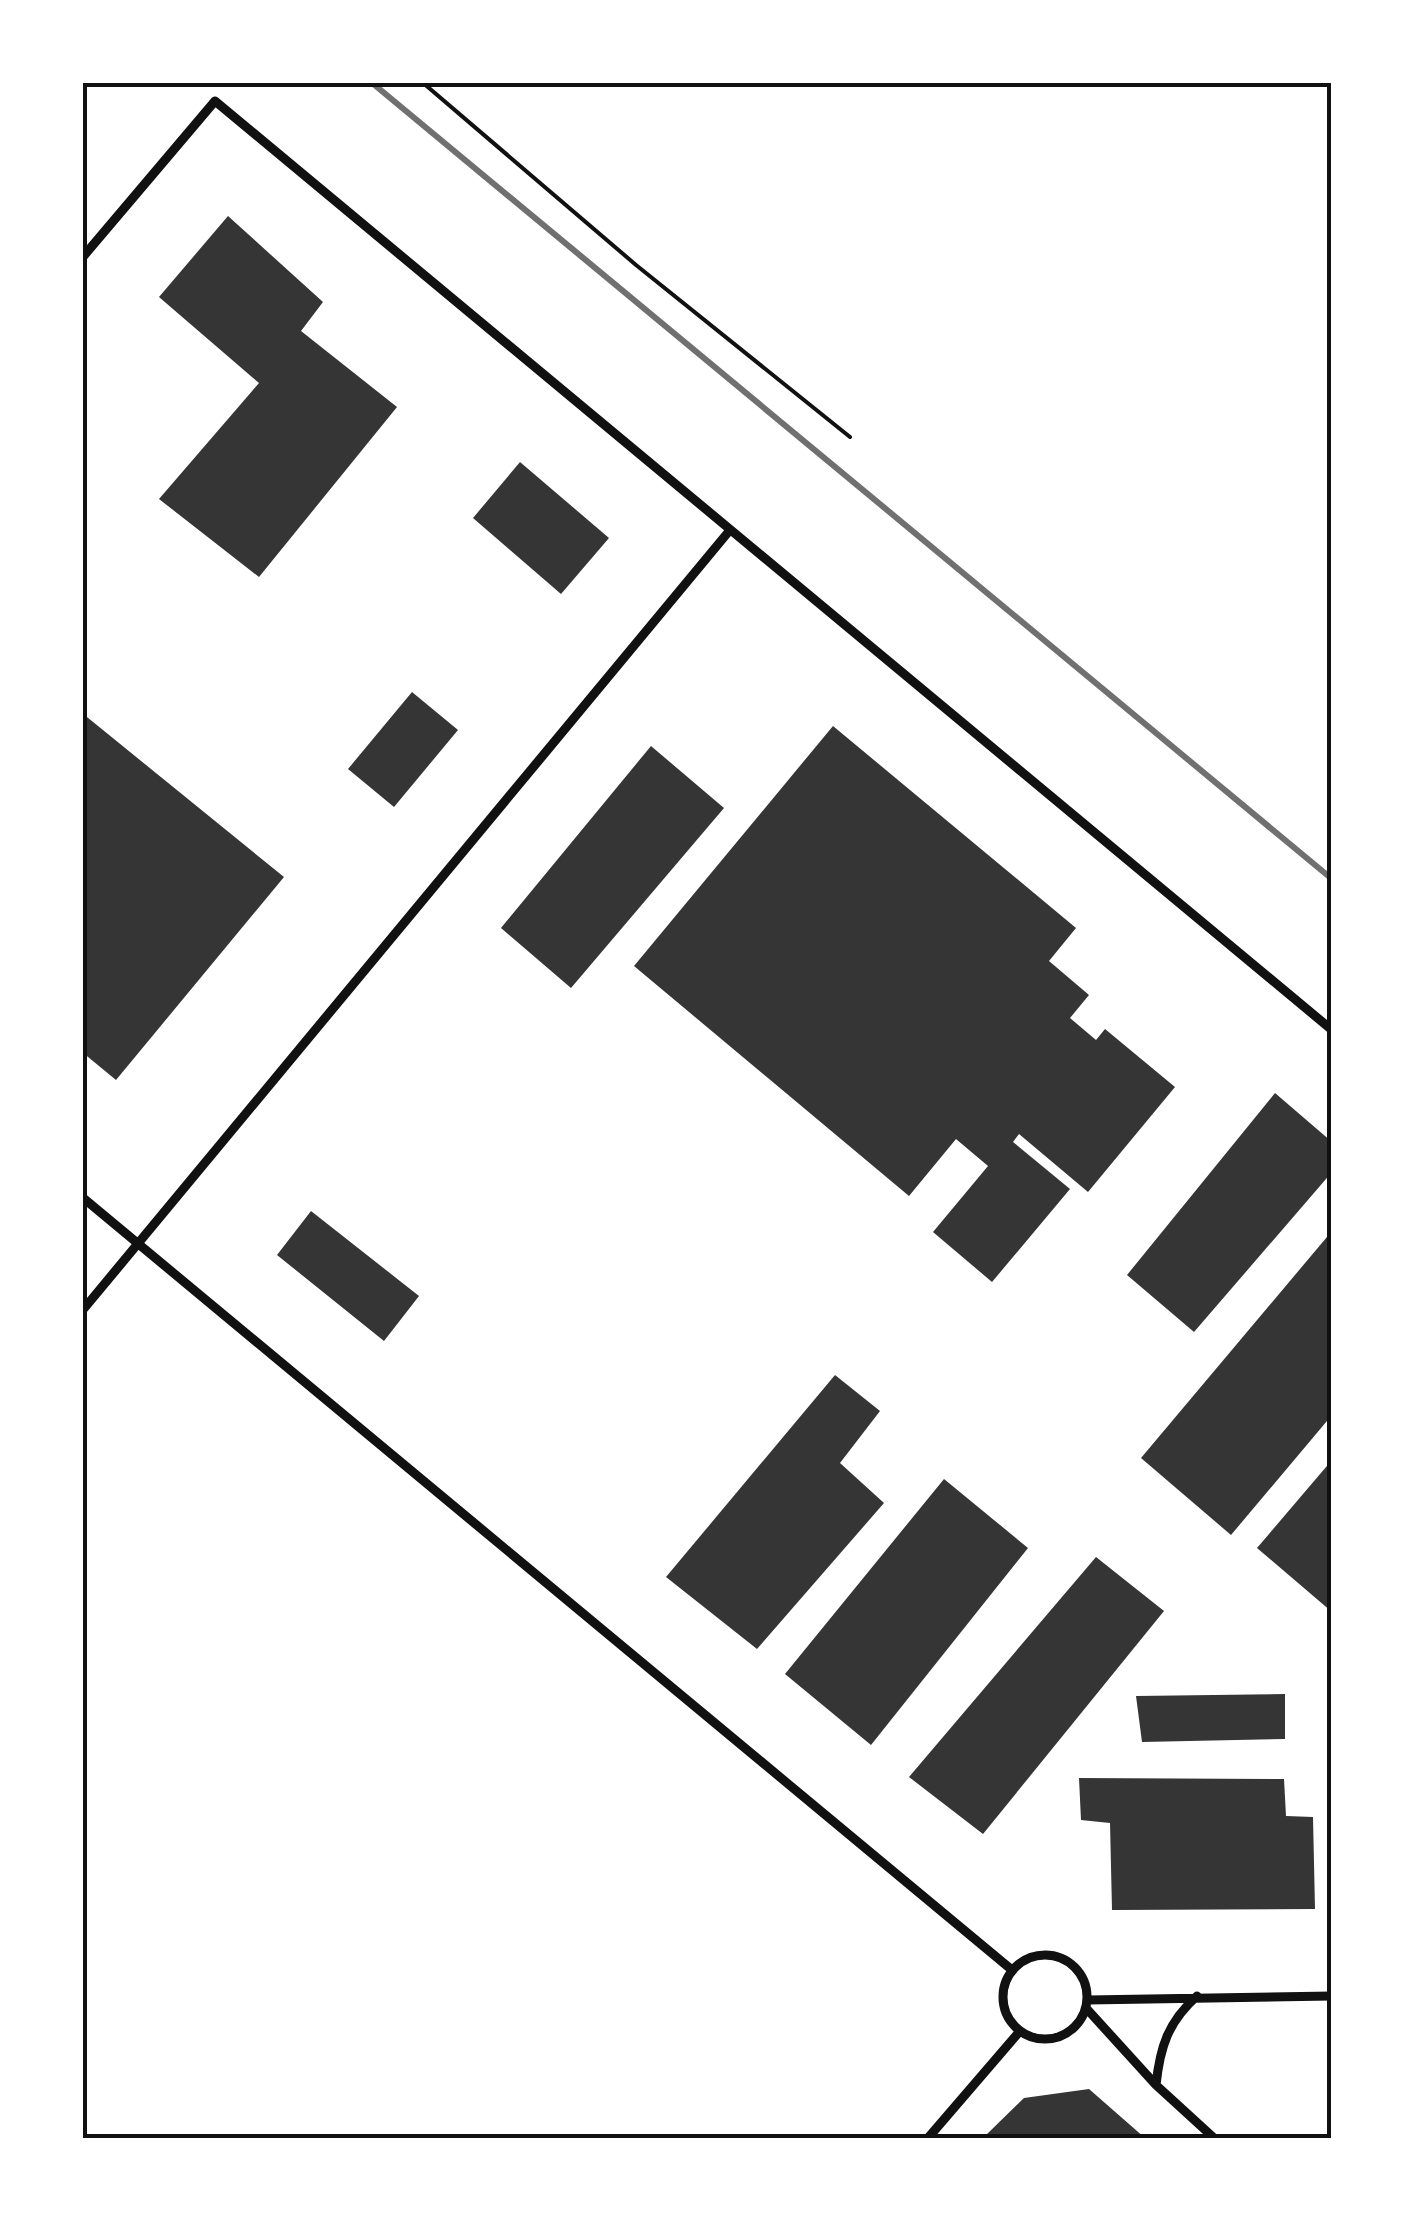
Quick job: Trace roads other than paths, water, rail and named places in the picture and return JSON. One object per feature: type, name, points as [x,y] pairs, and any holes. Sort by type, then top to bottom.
[{"type":"street","points":[[82,258],[214,101],[1332,1030]]},
{"type":"street","points":[[82,1311],[730,530]]},
{"type":"street","points":[[82,1197],[1012,1970]]},
{"type":"street","points":[[1036,1956],[1064,1959],[1076,1968],[1086,1986],[1087,2004],[1070,2032],[1040,2039],[1020,2031],[1010,2020],[1003,1992],[1012,1970],[1036,1956]]},
{"type":"street","points":[[1087,2004],[1197,1996],[1332,1996]]},
{"type":"street","points":[[1156,2085],[1160,2050],[1171,2024],[1197,1996]]},
{"type":"street","points":[[1087,2004],[1156,2085],[1214,2138]]},
{"type":"street","points":[[928,2138],[1020,2031]]},
{"type":"railway","points":[[371,82],[1332,879]]}]
